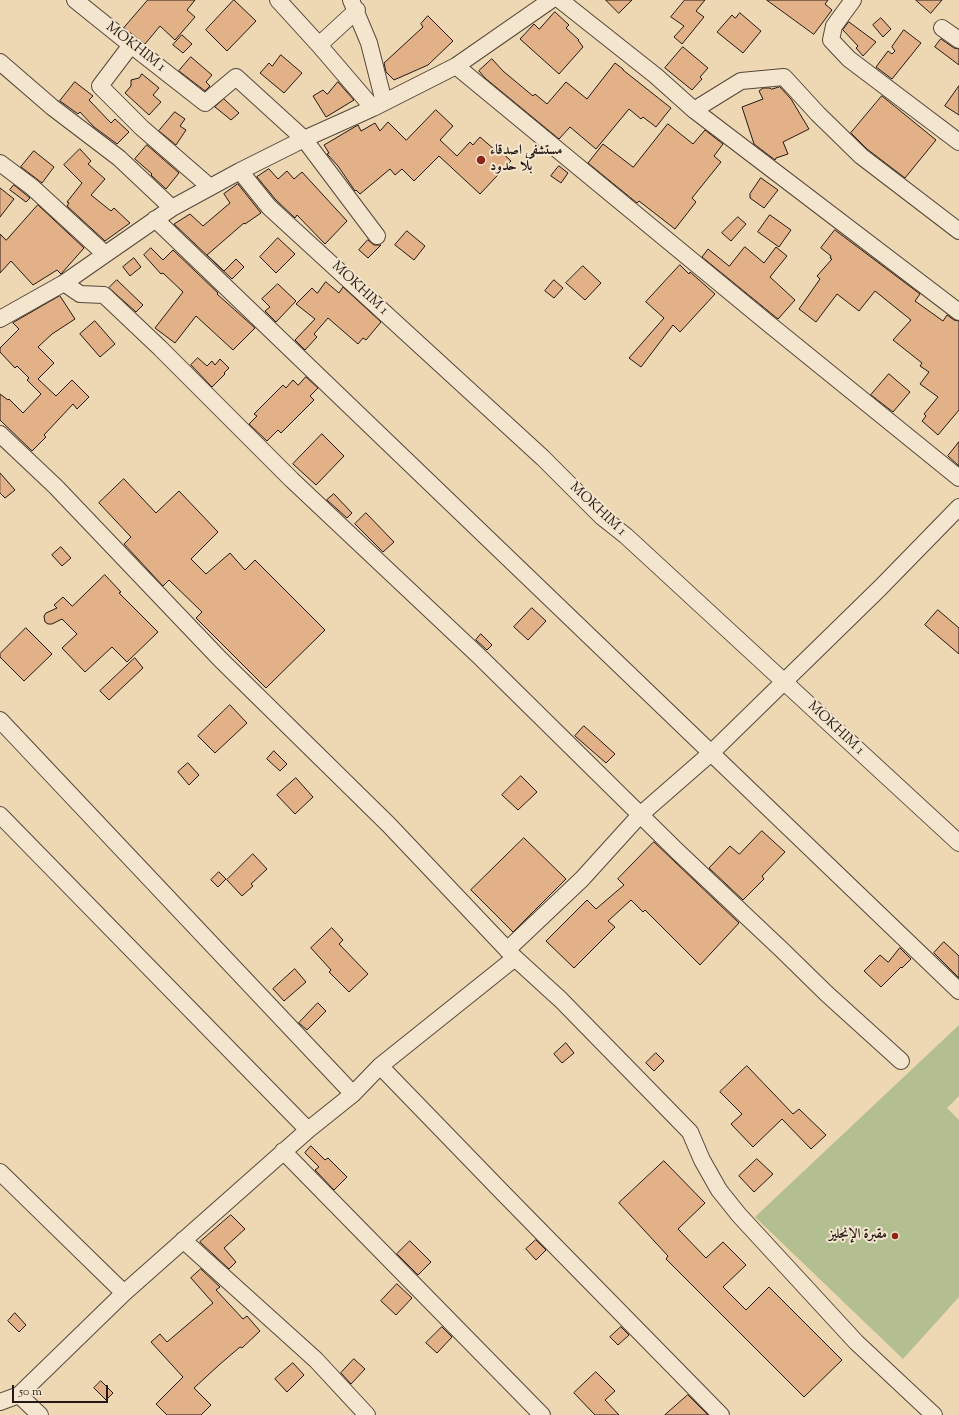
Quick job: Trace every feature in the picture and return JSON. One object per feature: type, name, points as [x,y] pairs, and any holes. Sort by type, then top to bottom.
[{"type":"street","name":"MOKHIM 1","points":[[75,0],[205,103],[236,77],[304,139],[377,236]]},
{"type":"street","points":[[278,0],[319,45],[378,105]]},
{"type":"street","points":[[0,319],[64,283],[172,208],[240,171],[304,139],[378,105],[456,66],[551,0]]},
{"type":"street","points":[[560,0],[656,76],[694,110],[959,312]]},
{"type":"street","points":[[853,0],[834,26],[831,40],[849,59],[959,142]]},
{"type":"street","points":[[319,45],[354,5],[369,43],[378,105]]},
{"type":"street","points":[[942,28],[959,40]]},
{"type":"street","points":[[131,45],[100,86],[142,128],[210,187]]},
{"type":"street","points":[[0,62],[52,107],[119,158],[172,208]]},
{"type":"street","points":[[456,66],[775,329],[959,478]]},
{"type":"street","points":[[694,110],[741,81],[784,77],[818,114],[861,156],[959,230]]},
{"type":"street","points":[[0,163],[32,187],[105,254]]},
{"type":"street","name":"MOKHIM 1","points":[[240,171],[269,207],[543,458],[602,517],[626,536],[959,843]]},
{"type":"street","points":[[155,219],[959,991]]},
{"type":"street","points":[[64,283],[80,294],[104,296],[160,348],[292,480],[481,658],[640,815],[827,994],[901,1061]]},
{"type":"street","points":[[0,434],[56,487],[220,659],[389,825],[511,954],[561,1000],[690,1132],[702,1160],[719,1190],[739,1215],[856,1342],[934,1415]]},
{"type":"street","points":[[0,1402],[19,1395],[124,1293],[183,1240],[308,1130],[353,1094],[380,1066],[511,954],[640,815],[711,753],[880,588],[959,507]]},
{"type":"street","points":[[0,720],[353,1094]]},
{"type":"street","points":[[0,815],[308,1130]]},
{"type":"street","points":[[380,1066],[721,1415]]},
{"type":"street","points":[[284,1151],[542,1415]]},
{"type":"street","points":[[0,1172],[124,1293]]},
{"type":"street","points":[[183,1240],[316,1360],[367,1415]]},
{"type":"street","points":[[19,1395],[40,1415]]},
{"type":"green space","points":[[959,1025],[959,1096],[947,1108],[959,1120],[959,1297],[903,1359],[755,1217]]},
{"type":"building","points":[[148,0],[195,0],[187,10],[195,17],[175,40],[160,26],[145,44],[124,28]]},
{"type":"building","points":[[234,0],[256,21],[227,51],[206,30]]},
{"type":"building","points":[[606,0],[632,0],[619,13]]},
{"type":"building","points":[[685,0],[705,0],[696,11],[704,17],[682,44],[674,37],[684,26],[671,17]]},
{"type":"building","points":[[767,0],[828,0],[825,4],[832,10],[814,34]]},
{"type":"building","points":[[916,0],[942,0],[931,13]]},
{"type":"building","points":[[555,12],[569,25],[566,28],[579,40],[583,47],[559,74],[520,39],[534,24],[539,29]]},
{"type":"building","points":[[740,13],[761,31],[743,53],[717,32],[732,15],[735,18]]},
{"type":"building","points":[[428,16],[453,41],[428,65],[394,80],[386,72],[384,63],[423,27],[421,24]]},
{"type":"building","points":[[881,18],[891,29],[883,37],[873,25]]},
{"type":"building","points":[[849,22],[876,42],[863,56],[856,48],[858,46],[843,30]]},
{"type":"building","points":[[904,30],[921,43],[892,79],[876,67],[888,51],[892,54],[895,51],[892,47]]},
{"type":"building","points":[[182,35],[192,44],[183,53],[173,45]]},
{"type":"building","points":[[941,39],[954,48],[959,49],[959,65],[935,47]]},
{"type":"building","points":[[683,47],[708,68],[700,77],[702,79],[692,90],[665,68]]},
{"type":"building","points":[[281,55],[302,73],[284,93],[260,73],[269,63],[272,66]]},
{"type":"building","points":[[191,57],[212,75],[206,82],[210,86],[205,91],[179,71]]},
{"type":"building","points":[[492,59],[503,71],[533,96],[535,94],[547,104],[566,82],[587,99],[615,63],[671,108],[656,127],[643,117],[641,119],[629,109],[596,149],[570,127],[559,139],[485,78],[479,71]]},
{"type":"building","points":[[142,74],[159,88],[153,95],[161,102],[149,115],[125,93],[131,86],[131,80],[139,78]]},
{"type":"building","points":[[75,82],[93,96],[89,100],[111,123],[115,119],[129,132],[117,144],[94,127],[80,112],[78,114],[60,101]]},
{"type":"building","points":[[338,82],[354,100],[326,117],[313,96],[323,90],[327,94]]},
{"type":"building","points":[[959,86],[959,115],[945,106]]},
{"type":"building","points":[[780,87],[791,99],[809,129],[783,142],[788,154],[776,158],[775,160],[754,144],[742,107],[763,99],[759,91],[763,88],[771,89]]},
{"type":"building","points":[[882,96],[936,140],[905,178],[867,149],[851,133]]},
{"type":"building","points":[[224,99],[239,113],[231,120],[215,107]]},
{"type":"building","points":[[436,110],[453,126],[440,140],[457,156],[470,142],[473,145],[480,137],[495,150],[497,148],[511,161],[480,194],[439,156],[414,181],[402,169],[395,175],[390,169],[360,194],[356,190],[355,191],[338,166],[327,154],[329,153],[324,145],[358,125],[361,131],[375,123],[380,131],[388,122],[406,140]]},
{"type":"building","points":[[175,112],[185,119],[180,126],[186,130],[176,145],[159,131]]},
{"type":"building","points":[[668,124],[693,144],[705,130],[723,144],[714,156],[721,162],[692,198],[696,202],[675,229],[639,201],[637,203],[588,163],[603,144],[633,167]]},
{"type":"building","points":[[147,145],[179,173],[166,189],[135,159]]},
{"type":"building","points":[[80,149],[91,161],[88,164],[105,179],[91,195],[111,211],[114,208],[130,223],[105,241],[67,206],[69,203],[67,202],[82,183],[64,165]]},
{"type":"building","points":[[34,151],[54,167],[42,183],[21,167]]},
{"type":"building","points":[[559,166],[568,173],[561,183],[551,176]]},
{"type":"building","points":[[269,169],[278,179],[287,171],[294,179],[302,172],[347,221],[325,244],[297,215],[295,218],[276,200],[257,177]]},
{"type":"building","points":[[761,178],[778,190],[764,208],[750,198],[750,194]]},
{"type":"building","points":[[238,184],[261,213],[245,224],[244,223],[207,255],[224,271],[236,259],[244,267],[232,279],[174,224],[190,214],[203,226],[230,203],[224,194]]},
{"type":"building","points":[[14,185],[30,198],[26,202],[10,190]]},
{"type":"building","points":[[0,188],[14,199],[0,217]]},
{"type":"building","points":[[38,205],[84,248],[61,274],[57,270],[33,285],[11,261],[0,273],[0,234],[6,240]]},
{"type":"building","points":[[770,215],[791,230],[779,247],[758,232]]},
{"type":"building","points":[[738,217],[746,224],[731,241],[722,233]]},
{"type":"building","points":[[835,230],[920,294],[915,301],[943,321],[947,315],[954,320],[959,321],[959,410],[938,435],[922,421],[926,416],[924,414],[938,397],[920,384],[929,372],[920,366],[922,363],[893,340],[911,320],[875,291],[859,311],[837,294],[816,322],[799,309],[820,279],[817,276],[832,259],[830,258],[831,256],[821,248]]},
{"type":"building","points":[[407,231],[425,246],[414,260],[395,245]]},
{"type":"building","points":[[278,238],[295,254],[276,273],[260,257]]},
{"type":"building","points":[[368,240],[374,245],[381,245],[368,258],[359,250]]},
{"type":"building","points":[[745,247],[764,263],[776,247],[787,256],[770,277],[795,300],[778,319],[702,257],[708,249],[729,266]]},
{"type":"building","points":[[151,248],[163,260],[173,250],[218,293],[217,294],[255,328],[233,350],[196,316],[175,343],[155,328],[183,292],[163,273],[161,274],[144,255]]},
{"type":"building","points":[[134,258],[141,267],[130,276],[123,267]]},
{"type":"building","points":[[680,265],[715,294],[680,332],[673,325],[641,367],[629,358],[664,318],[646,302]]},
{"type":"building","points":[[583,266],[601,283],[585,300],[566,283]]},
{"type":"building","points":[[117,280],[143,305],[136,312],[109,288]]},
{"type":"building","points":[[554,280],[563,288],[554,298],[545,291]]},
{"type":"building","points":[[326,282],[339,293],[343,287],[381,322],[366,340],[363,338],[358,344],[328,318],[314,334],[317,337],[305,350],[295,340],[315,319],[296,304],[312,288],[317,293]]},
{"type":"building","points":[[278,284],[296,301],[276,322],[265,311],[270,307],[262,299]]},
{"type":"building","points":[[60,296],[75,319],[52,334],[38,347],[54,363],[38,379],[56,396],[72,380],[89,397],[77,409],[73,404],[44,435],[46,437],[32,451],[0,420],[0,394],[8,400],[9,399],[23,413],[41,394],[27,380],[29,378],[17,366],[15,368],[0,352],[0,348],[19,329],[13,323]]},
{"type":"building","points":[[95,321],[115,344],[100,357],[80,334]]},
{"type":"building","points":[[198,358],[207,366],[212,361],[215,365],[220,359],[229,368],[212,387],[191,365]]},
{"type":"building","points":[[889,374],[910,392],[893,412],[871,395]]},
{"type":"building","points":[[306,377],[318,388],[310,396],[314,400],[281,433],[278,430],[267,441],[249,424],[257,416],[254,414],[283,385],[286,388],[293,380],[298,385]]},
{"type":"building","points":[[322,434],[344,456],[316,485],[293,464]]},
{"type":"building","points":[[959,442],[959,466],[948,456]]},
{"type":"building","points":[[0,473],[15,490],[5,498],[0,493]]},
{"type":"building","points":[[124,479],[156,513],[179,491],[218,532],[191,559],[206,574],[230,553],[245,570],[255,560],[325,630],[266,688],[196,618],[202,612],[169,580],[163,586],[124,544],[131,537],[99,503]]},
{"type":"building","points":[[334,494],[352,513],[347,518],[327,500]]},
{"type":"building","points":[[366,513],[394,542],[383,552],[355,524]]},
{"type":"building","points":[[61,547],[71,558],[62,566],[52,555]]},
{"type":"building","points":[[105,575],[121,592],[119,593],[158,632],[127,662],[112,647],[85,672],[62,648],[77,634],[62,619],[52,624],[48,624],[45,622],[44,616],[46,613],[57,608],[54,605],[63,597],[72,606]]},
{"type":"building","points":[[532,608],[546,621],[528,640],[514,627]]},
{"type":"building","points":[[938,610],[959,628],[959,654],[925,625]]},
{"type":"building","points":[[26,628],[52,654],[24,681],[0,657],[0,654]]},
{"type":"building","points":[[481,634],[492,645],[487,650],[476,640]]},
{"type":"building","points":[[135,658],[143,668],[109,700],[100,691]]},
{"type":"building","points":[[230,705],[247,723],[215,753],[198,736]]},
{"type":"building","points":[[584,726],[615,754],[606,763],[575,736]]},
{"type":"building","points":[[274,751],[287,764],[280,771],[267,759]]},
{"type":"building","points":[[188,763],[199,775],[189,785],[178,772]]},
{"type":"building","points":[[521,776],[537,792],[518,810],[502,795]]},
{"type":"building","points":[[296,778],[313,797],[295,814],[277,795]]},
{"type":"building","points":[[762,831],[785,852],[762,876],[764,879],[743,900],[709,868],[730,846],[739,854]]},
{"type":"building","points":[[524,838],[566,879],[513,932],[471,890]]},
{"type":"building","points":[[654,842],[739,923],[700,965],[645,910],[643,912],[631,900],[608,921],[615,927],[574,968],[546,941],[587,900],[596,909],[624,885],[618,879]]},
{"type":"building","points":[[253,854],[267,869],[251,884],[253,886],[242,896],[227,880]]},
{"type":"building","points":[[219,872],[226,879],[218,887],[211,880]]},
{"type":"building","points":[[332,928],[343,940],[339,944],[368,974],[349,992],[329,972],[331,970],[311,948]]},
{"type":"building","points":[[944,942],[959,956],[959,978],[934,953]]},
{"type":"building","points":[[900,948],[911,959],[881,987],[864,971],[880,955],[888,962]]},
{"type":"building","points":[[295,969],[306,982],[284,1001],[273,989]]},
{"type":"building","points":[[318,1003],[326,1011],[307,1030],[299,1023]]},
{"type":"building","points":[[566,1043],[574,1053],[562,1063],[554,1054]]},
{"type":"building","points":[[656,1053],[664,1061],[654,1071],[646,1063]]},
{"type":"building","points":[[747,1066],[793,1114],[799,1109],[826,1135],[811,1149],[782,1119],[753,1147],[731,1124],[742,1114],[720,1092]]},
{"type":"building","points":[[311,1146],[325,1160],[328,1158],[347,1177],[334,1190],[315,1170],[319,1167],[305,1153]]},
{"type":"building","points":[[757,1159],[773,1174],[754,1192],[739,1176]]},
{"type":"building","points":[[664,1161],[705,1203],[678,1229],[706,1258],[723,1242],[746,1265],[723,1287],[746,1310],[769,1287],[842,1360],[804,1397],[666,1259],[668,1256],[619,1203]]},
{"type":"building","points":[[231,1215],[245,1229],[224,1248],[236,1262],[229,1269],[200,1242]]},
{"type":"building","points":[[536,1240],[546,1250],[536,1260],[526,1249]]},
{"type":"building","points":[[410,1241],[431,1262],[418,1275],[397,1254]]},
{"type":"building","points":[[201,1269],[220,1287],[216,1290],[243,1319],[247,1316],[260,1331],[194,1388],[211,1405],[201,1415],[167,1415],[156,1404],[183,1377],[151,1342],[160,1334],[167,1342],[213,1303],[191,1278]]},
{"type":"building","points":[[397,1284],[412,1298],[396,1315],[381,1301]]},
{"type":"building","points":[[15,1313],[26,1325],[19,1332],[8,1321]]},
{"type":"building","points":[[442,1327],[452,1337],[437,1353],[426,1343]]},
{"type":"building","points":[[621,1327],[629,1335],[618,1345],[610,1337]]},
{"type":"building","points":[[354,1359],[365,1369],[351,1384],[341,1373]]},
{"type":"building","points":[[293,1363],[304,1375],[287,1392],[275,1379]]},
{"type":"building","points":[[596,1372],[615,1391],[605,1400],[619,1415],[595,1415],[574,1393]]},
{"type":"building","points":[[101,1381],[113,1393],[106,1400],[94,1388]]},
{"type":"building","points":[[688,1395],[708,1415],[665,1415]]},
{"type":"place","name":"مستشفى اصدقاء بلا حدود","points":[[481,160]]},
{"type":"place","name":"مقبرة الإنجليز","points":[[895,1236]]}]
